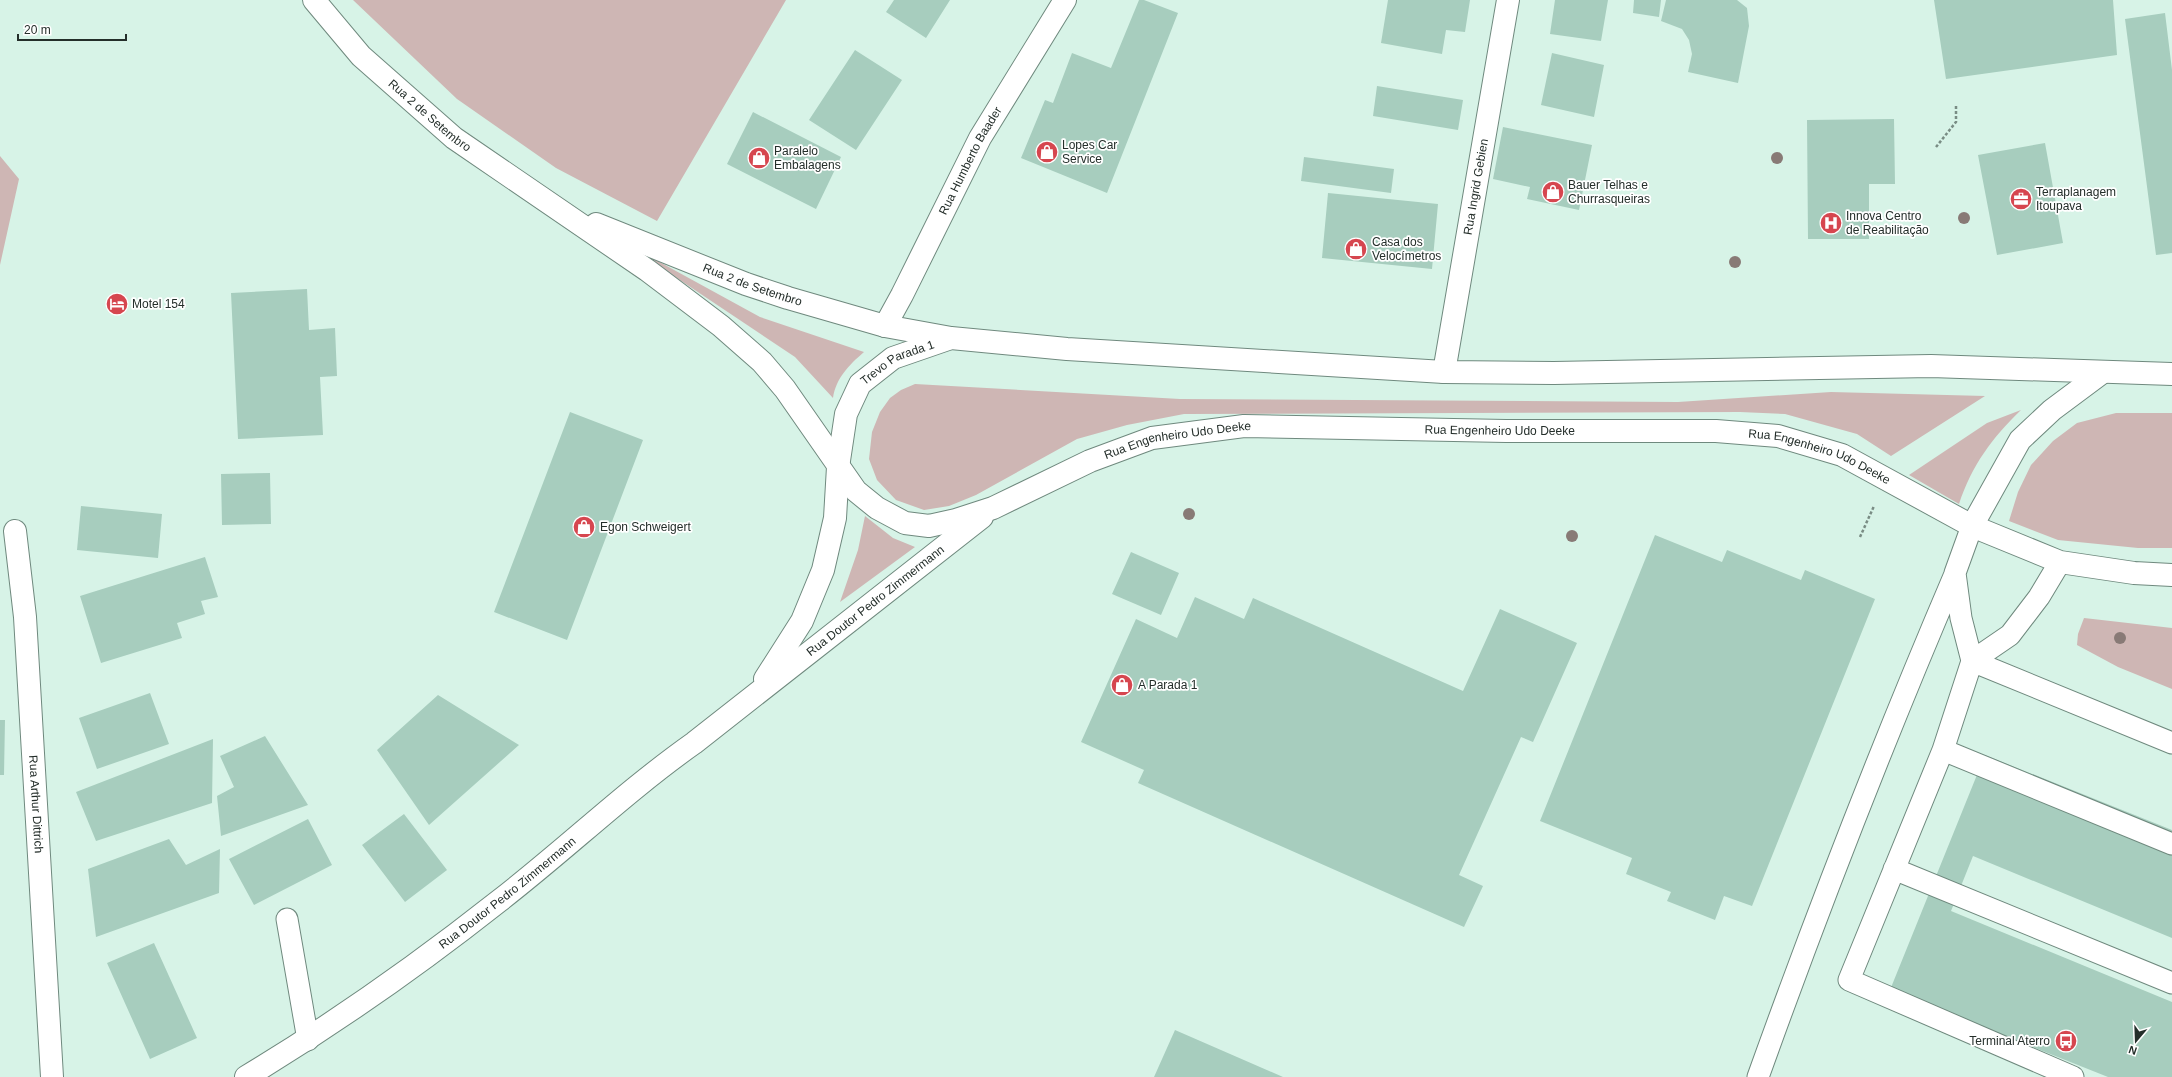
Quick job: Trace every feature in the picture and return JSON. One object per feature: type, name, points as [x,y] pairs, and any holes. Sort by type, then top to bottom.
[{"type":"main road","name":"Rua 2 de Setembro","points":[[314,0],[361,56],[454,138],[664,283],[721,326],[762,362],[786,388],[838,467]]},
{"type":"main road","name":"Rua Humberto Baader","points":[[885,326],[980,138],[1065,0]]},
{"type":"main road","name":"Rua Ingrid Gebien","points":[[1444,372],[1508,0]]},
{"type":"main road","name":"Rua 2 de Setembro","points":[[561,211],[746,284],[885,326],[951,338]]},
{"type":"main road","points":[[951,338],[1067,349],[1444,372],[1554,373],[1931,366],[2172,374]]},
{"type":"main road","name":"Trevo Parada 1","points":[[838,467],[846,414],[860,384],[893,358],[951,338]]},
{"type":"main road","points":[[1972,526],[2020,440],[2052,410],[2103,372]]},
{"type":"main road","name":"Rua Engenheiro Udo Deeke","points":[[838,467],[861,495],[877,508],[905,523],[929,526],[956,520],[993,508],[1090,461],[1152,438],[1244,426],[1506,431],[1716,431],[1778,436],[1842,455],[1972,526],[2060,562],[2134,573],[2172,575]]},
{"type":"main road","name":"Rua Doutor Pedro Zimmermann","points":[[757,692],[802,621],[823,570],[835,518],[838,467]]},
{"type":"main road","name":"Rua Doutor Pedro Zimmermann","points":[[246,1077],[308,1040],[386,986],[500,901],[660,767],[694,743],[993,508]]},
{"type":"main road","name":"Rua Arthur Dittrich","points":[[15,531],[25,617],[52,1077]]},
{"type":"lane","points":[[1758,1077],[1826,889],[1908,684],[1955,573],[1972,526]]},
{"type":"lane","points":[[1972,661],[2010,635],[2039,597],[2060,562]]},
{"type":"lane","points":[[1955,573],[1961,618],[1972,661],[1943,750],[1850,980],[2073,1077]]},
{"type":"lane","points":[[1972,661],[2172,743]]},
{"type":"lane","points":[[1943,750],[2172,844]]},
{"type":"lane","points":[[1894,869],[2172,983]]},
{"type":"lane","points":[[287,918],[308,1040]]},
{"type":"path","points":[[1936,146],[1956,122],[1956,104]]},
{"type":"path","points":[[1860,537],[1876,503]]},
{"type":"shaded area","points":[[353,0],[786,0],[657,221],[556,168],[457,99]]},
{"type":"shaded area","points":[[0,156],[19,179],[0,265]]},
{"type":"shaded area","points":[[623,242],[760,317],[864,352],[844,372],[837,384],[833,398],[795,357]]},
{"type":"shaded area","points":[[915,384],[1180,399],[1678,402],[1831,392],[1985,396],[1891,456],[1857,434],[1785,414],[1740,412],[1184,414],[1127,425],[1077,439],[976,495],[949,506],[924,510],[896,500],[877,480],[869,459],[872,432],[880,412],[890,398],[901,390]]},
{"type":"shaded area","points":[[2021,410],[2001,431],[1984,453],[1970,477],[1959,504],[1909,475],[1987,423]]},
{"type":"shaded area","points":[[2116,413],[2172,413],[2172,548],[2138,548],[2058,540],[2009,521],[2018,492],[2031,465],[2053,441],[2077,423]]},
{"type":"shaded area","points":[[865,516],[893,538],[915,547],[840,602],[858,550]]},
{"type":"shaded area","points":[[2084,618],[2172,628],[2172,689],[2118,667],[2077,645],[2078,634]]},
{"type":"building","points":[[894,0],[950,0],[926,38],[886,12]]},
{"type":"building","points":[[1139,0],[1144,0],[1178,13],[1107,193],[1021,158],[1045,100],[1053,103],[1072,53],[1111,68]]},
{"type":"building","points":[[1388,0],[1470,0],[1465,32],[1446,30],[1442,54],[1381,43]]},
{"type":"building","points":[[1555,0],[1608,0],[1601,41],[1550,34]]},
{"type":"building","points":[[1634,0],[1661,0],[1659,17],[1633,13]]},
{"type":"building","points":[[1666,0],[1737,0],[1747,8],[1749,26],[1738,83],[1688,72],[1692,54],[1689,40],[1682,29],[1661,21]]},
{"type":"building","points":[[1934,0],[2113,0],[2117,55],[1946,79]]},
{"type":"building","points":[[2165,13],[2172,70],[2172,253],[2156,255],[2125,19]]},
{"type":"building","points":[[855,50],[902,80],[856,150],[809,120]]},
{"type":"building","points":[[1552,53],[1604,65],[1594,117],[1541,105]]},
{"type":"building","points":[[1377,86],[1463,100],[1458,130],[1373,116]]},
{"type":"building","points":[[753,112],[841,157],[816,209],[727,164]]},
{"type":"building","points":[[1894,119],[1895,184],[1869,184],[1869,239],[1808,239],[1807,120]]},
{"type":"building","points":[[1503,127],[1592,145],[1579,210],[1527,199],[1530,187],[1493,179]]},
{"type":"building","name":"Terraplanagem Itoupava","points":[[2045,143],[2063,243],[1997,255],[1978,155]]},
{"type":"building","points":[[1304,157],[1394,169],[1391,193],[1301,181]]},
{"type":"building","points":[[1328,193],[1438,204],[1432,269],[1322,258]]},
{"type":"building","points":[[307,289],[309,330],[335,328],[337,376],[320,377],[323,435],[238,439],[231,293]]},
{"type":"building","points":[[570,412],[643,440],[567,640],[494,612]]},
{"type":"building","points":[[270,473],[271,524],[222,525],[221,474]]},
{"type":"building","points":[[81,506],[162,514],[158,558],[77,550]]},
{"type":"building","points":[[1655,535],[1722,562],[1727,550],[1801,580],[1805,570],[1875,599],[1752,906],[1724,896],[1715,920],[1667,901],[1671,892],[1626,874],[1632,858],[1540,821]]},
{"type":"building","points":[[1131,552],[1179,573],[1161,615],[1112,594]]},
{"type":"building","points":[[205,557],[218,597],[201,601],[205,614],[177,623],[182,638],[101,663],[80,596]]},
{"type":"building","points":[[1195,597],[1244,619],[1253,598],[1463,691],[1500,609],[1577,643],[1533,742],[1521,737],[1459,875],[1483,886],[1464,927],[1138,783],[1144,770],[1081,742],[1136,619],[1177,638]]},
{"type":"building","points":[[150,693],[169,744],[97,769],[79,718]]},
{"type":"building","points":[[438,695],[519,745],[429,825],[377,750]]},
{"type":"building","points":[[0,720],[5,720],[4,775],[0,775]]},
{"type":"building","points":[[265,736],[308,805],[221,836],[217,796],[234,787],[220,756]]},
{"type":"building","points":[[213,739],[212,803],[96,841],[76,792]]},
{"type":"building","points":[[1985,755],[2172,830],[2172,938],[1973,856],[1951,911],[2172,1002],[2172,1077],[2108,1077],[1890,990]]},
{"type":"building","points":[[404,814],[447,870],[405,902],[362,845]]},
{"type":"building","points":[[308,819],[332,865],[254,905],[229,859]]},
{"type":"building","points":[[169,839],[186,865],[220,849],[219,893],[96,937],[88,869]]},
{"type":"building","points":[[154,943],[197,1038],[150,1059],[107,963]]},
{"type":"building","points":[[1175,1030],[1283,1077],[1154,1077]]},
{"type":"place","name":"Lopes Car Service","points":[[1047,152]]},
{"type":"place","name":"Paralelo Embalagens","points":[[759,158]]},
{"type":"place","name":"Bauer Telhas e Churrasqueiras","points":[[1553,192]]},
{"type":"place","name":"Terraplanagem Itoupava","points":[[2021,199]]},
{"type":"place","name":"Innova Centro de Reabilitação","points":[[1831,223]]},
{"type":"place","name":"Casa dos Velocímetros","points":[[1356,249]]},
{"type":"place","name":"Motel 154","points":[[117,304]]},
{"type":"place","name":"Egon Schweigert","points":[[584,527]]},
{"type":"place","name":"A Parada 1","points":[[1122,685]]},
{"type":"place","name":"Terminal Aterro","points":[[2066,1041]]}]
